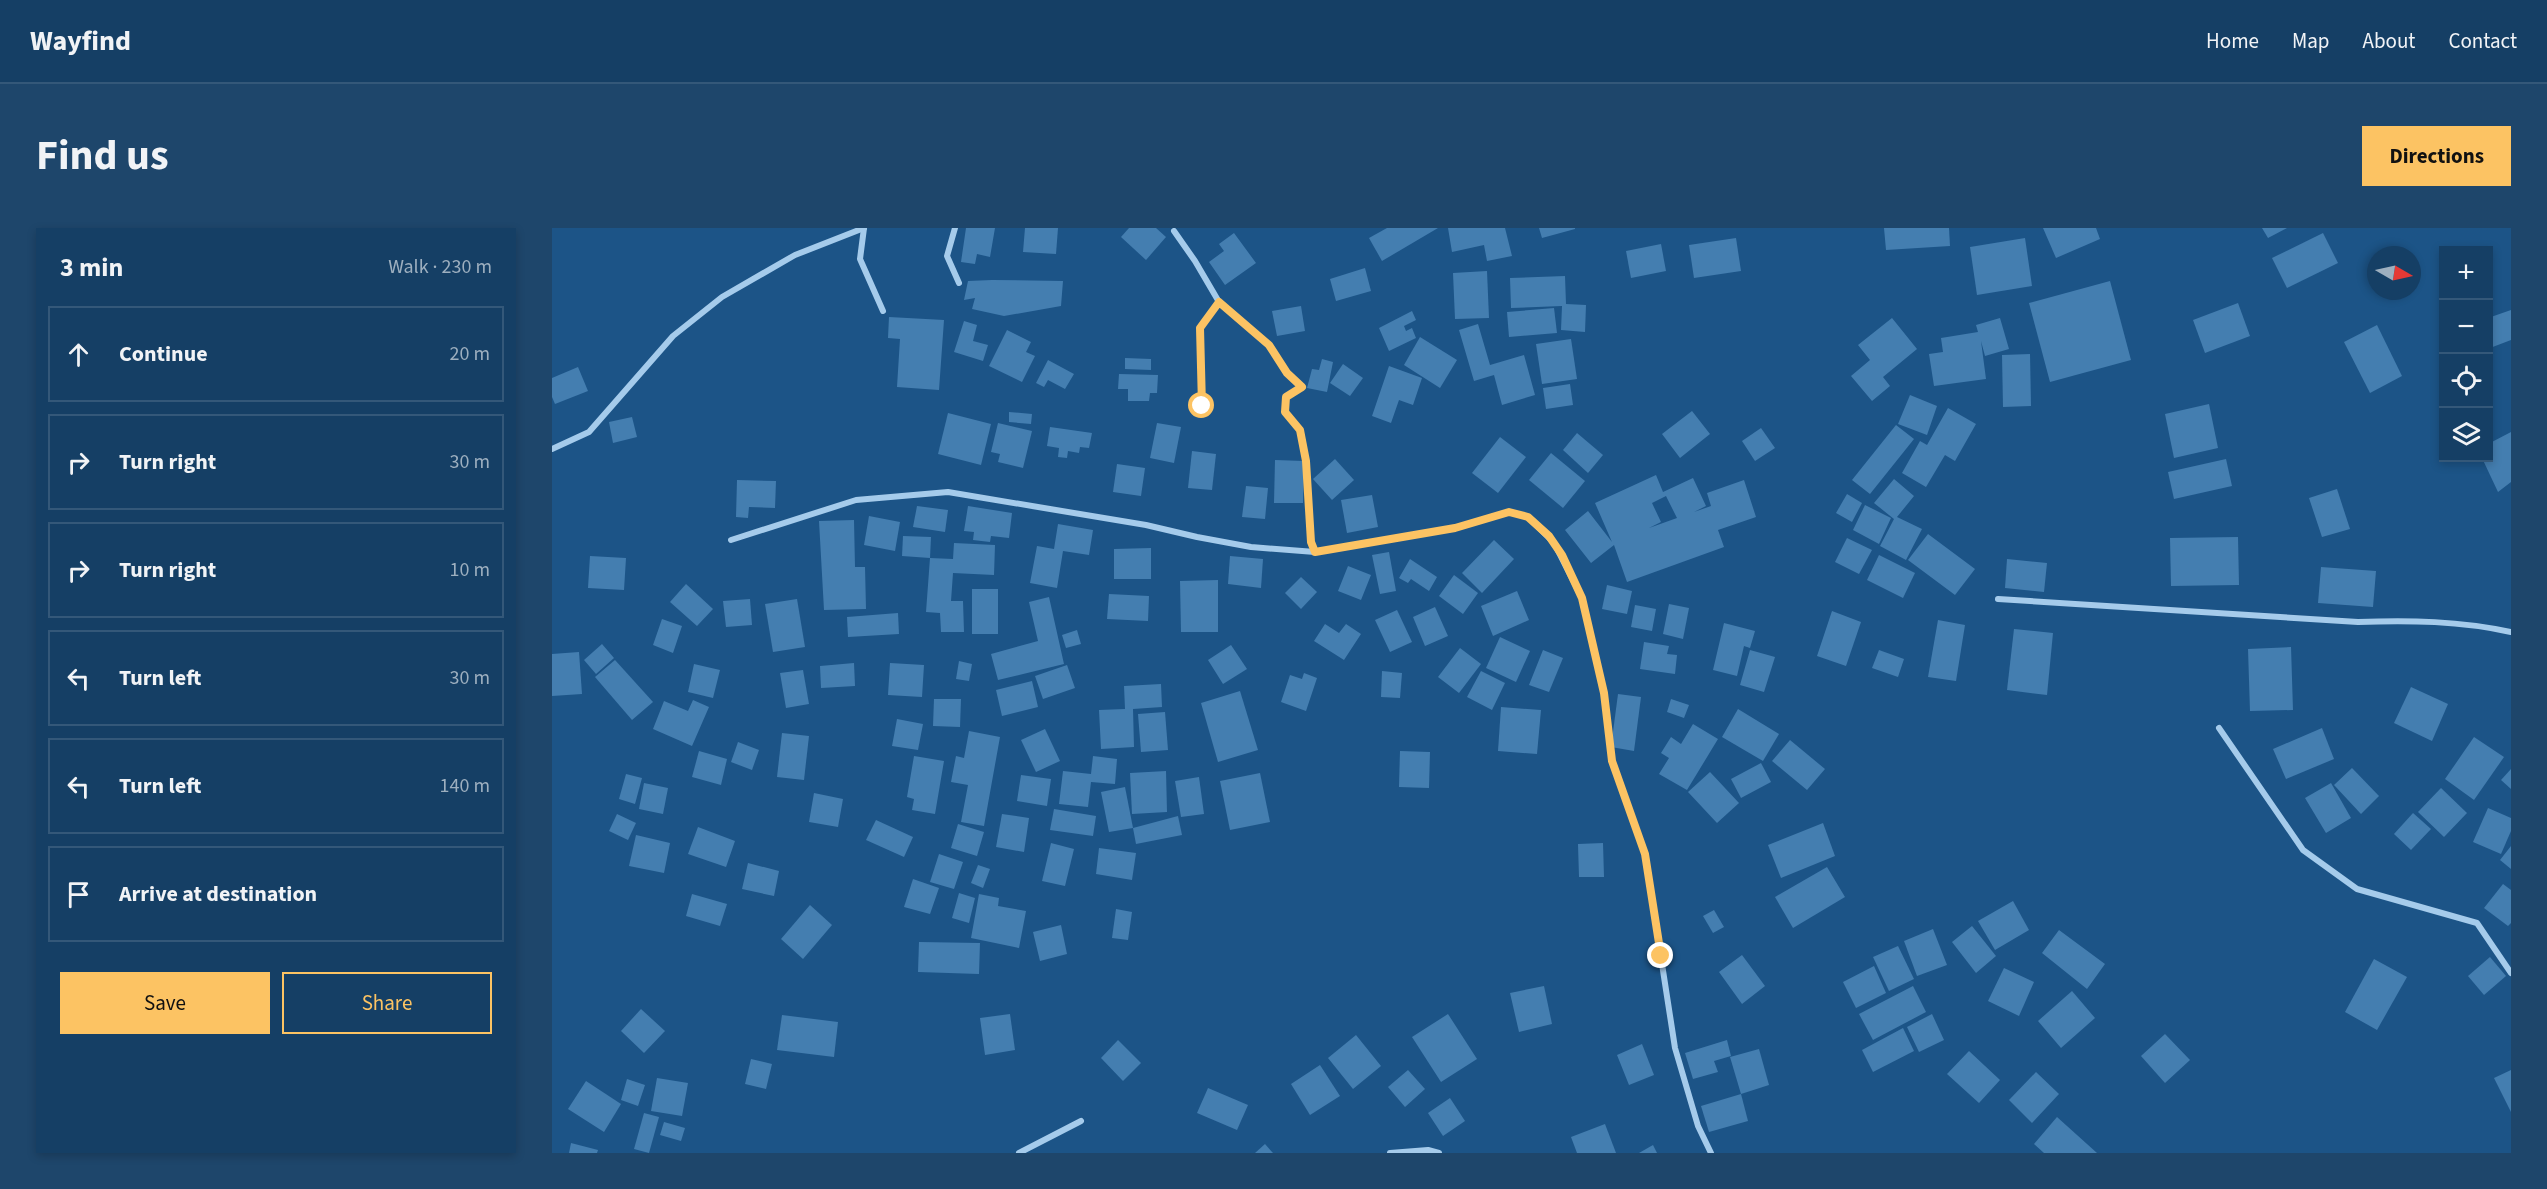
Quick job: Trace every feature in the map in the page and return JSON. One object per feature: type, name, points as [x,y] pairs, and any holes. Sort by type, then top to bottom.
[{"type":"street","points":[[552,449],[589,432],[673,336],[722,297],[795,255],[864,228],[860,259],[883,311]]},
{"type":"street","points":[[955,228],[947,256],[959,283]]},
{"type":"street","points":[[1174,231],[1196,261],[1219,302],[1269,345],[1287,373],[1302,387],[1286,397],[1285,412],[1300,430],[1306,461],[1311,542],[1315,552]]},
{"type":"street","points":[[1202,406],[1200,328],[1219,302]]},
{"type":"street","points":[[731,540],[856,500],[948,492],[1146,525],[1251,546],[1315,552],[1455,528],[1509,512],[1528,517],[1554,543],[1582,598],[1604,693],[1610,755],[1645,854],[1675,1048],[1698,1126],[1711,1153]]},
{"type":"street","points":[[1998,600],[2358,622],[2414,620],[2473,624],[2511,632]]},
{"type":"street","points":[[2219,728],[2302,850],[2357,889],[2477,923],[2511,974]]},
{"type":"street","points":[[1019,1153],[1081,1121]]},
{"type":"street","points":[[1390,1153],[1403,1150],[1428,1150],[1439,1153]]},
{"type":"building","points":[[966,228],[995,228],[990,257],[977,254],[975,264],[961,262]]},
{"type":"building","points":[[1025,228],[1058,228],[1056,254],[1023,252]]},
{"type":"building","points":[[1129,228],[1156,228],[1166,237],[1146,260],[1121,237]]},
{"type":"building","points":[[1387,228],[1438,228],[1382,261],[1369,238]]},
{"type":"building","points":[[1448,228],[1505,228],[1512,256],[1487,261],[1484,245],[1452,252]]},
{"type":"building","points":[[1539,228],[1575,228],[1575,229],[1542,238]]},
{"type":"building","points":[[1884,228],[1949,228],[1950,246],[1886,250]]},
{"type":"building","points":[[2043,228],[2096,228],[2100,239],[2056,258]]},
{"type":"building","points":[[2262,228],[2287,228],[2268,238]]},
{"type":"building","points":[[1234,233],[1256,263],[1225,285],[1209,262],[1224,251],[1219,244]]},
{"type":"building","points":[[2323,233],[2338,263],[2287,288],[2272,258]]},
{"type":"building","points":[[1736,238],[1741,271],[1694,278],[1689,245]]},
{"type":"building","points":[[2025,238],[2032,286],[1977,295],[1970,247]]},
{"type":"building","points":[[1661,244],[1666,271],[1631,278],[1626,251]]},
{"type":"building","points":[[1365,268],[1371,291],[1336,301],[1330,279]]},
{"type":"building","points":[[1487,271],[1489,318],[1455,319],[1453,273]]},
{"type":"building","points":[[1565,276],[1566,304],[1586,305],[1585,332],[1561,330],[1562,306],[1511,308],[1510,278]]},
{"type":"building","points":[[968,281],[1063,281],[1061,306],[1004,316],[972,309],[975,298],[964,300]]},
{"type":"building","points":[[2110,281],[2131,360],[2050,382],[2029,303]]},
{"type":"building","points":[[2238,303],[2250,336],[2205,353],[2193,320]]},
{"type":"building","points":[[1301,306],[1305,331],[1277,336],[1272,311]]},
{"type":"building","points":[[1554,308],[1557,333],[1509,337],[1507,312]]},
{"type":"building","points":[[2511,310],[2511,340],[2493,347],[2493,316]]},
{"type":"building","points":[[1412,311],[1416,320],[1404,326],[1406,331],[1412,328],[1416,338],[1389,351],[1379,328]]},
{"type":"building","points":[[889,317],[944,320],[939,390],[897,387],[900,339],[888,338]]},
{"type":"building","points":[[1892,318],[1917,349],[1883,377],[1890,386],[1872,401],[1851,376],[1870,360],[1858,345]]},
{"type":"building","points":[[2000,318],[2009,349],[1985,356],[1981,341],[1986,379],[1934,386],[1929,354],[1943,352],[1941,338],[1978,332],[1976,325]]},
{"type":"building","points":[[964,321],[977,325],[973,341],[988,345],[983,361],[954,352]]},
{"type":"building","points":[[1478,324],[1490,365],[1524,355],[1535,395],[1502,405],[1494,375],[1474,381],[1459,330]]},
{"type":"building","points":[[2377,325],[2402,376],[2370,393],[2344,342]]},
{"type":"building","points":[[1007,330],[1031,342],[1026,352],[1035,356],[1022,382],[989,366]]},
{"type":"building","points":[[1420,337],[1457,360],[1440,388],[1404,365]]},
{"type":"building","points":[[1571,339],[1577,379],[1542,384],[1536,344]]},
{"type":"building","points":[[2030,354],[2031,406],[2003,407],[2002,355]]},
{"type":"building","points":[[1125,358],[1151,359],[1151,370],[1125,369]]},
{"type":"building","points":[[1322,359],[1333,362],[1327,392],[1307,388],[1312,369],[1319,370]]},
{"type":"building","points":[[1048,360],[1074,374],[1065,389],[1048,380],[1044,387],[1036,383]]},
{"type":"building","points":[[1343,364],[1363,378],[1350,396],[1330,383]]},
{"type":"building","points":[[1389,366],[1422,378],[1413,405],[1399,400],[1391,423],[1372,416]]},
{"type":"building","points":[[578,367],[588,391],[555,404],[552,397],[552,378]]},
{"type":"building","points":[[1119,374],[1158,375],[1157,393],[1150,393],[1149,401],[1128,401],[1128,389],[1118,389]]},
{"type":"building","points":[[1570,384],[1573,405],[1546,409],[1543,388]]},
{"type":"building","points":[[1910,395],[1937,406],[1927,435],[1898,424]]},
{"type":"building","points":[[2209,404],[2218,448],[2174,458],[2165,414]]},
{"type":"building","points":[[1948,408],[1976,424],[1955,461],[1945,455],[1926,487],[1902,473],[1920,441],[1927,445]]},
{"type":"building","points":[[1692,411],[1710,434],[1680,458],[1662,434]]},
{"type":"building","points":[[1009,412],[1032,414],[1031,424],[1009,422]]},
{"type":"building","points":[[948,413],[991,424],[981,465],[938,454]]},
{"type":"building","points":[[632,417],[637,437],[613,443],[609,422]]},
{"type":"building","points":[[998,423],[1032,431],[1023,468],[998,462],[1000,454],[991,452]]},
{"type":"building","points":[[1157,423],[1181,427],[1174,463],[1150,458]]},
{"type":"building","points":[[1896,425],[1914,439],[1870,494],[1852,480]]},
{"type":"building","points":[[1050,427],[1092,433],[1089,448],[1080,447],[1079,453],[1068,451],[1067,458],[1058,457],[1059,448],[1047,446]]},
{"type":"building","points":[[1761,428],[1775,448],[1755,461],[1742,441]]},
{"type":"building","points":[[2511,432],[2511,482],[2498,492],[2484,462],[2493,462],[2493,441]]},
{"type":"building","points":[[1577,433],[1603,455],[1588,473],[1563,450]]},
{"type":"building","points":[[1500,437],[1526,457],[1498,493],[1472,473]]},
{"type":"building","points":[[1192,451],[1216,454],[1212,490],[1188,488]]},
{"type":"building","points":[[1551,453],[1585,481],[1563,508],[1529,480]]},
{"type":"building","points":[[1335,459],[1354,480],[1332,500],[1313,479]]},
{"type":"building","points":[[2226,459],[2232,486],[2174,499],[2168,472]]},
{"type":"building","points":[[1275,460],[1304,461],[1303,503],[1274,503]]},
{"type":"building","points":[[1117,464],[1145,468],[1141,496],[1113,492]]},
{"type":"building","points":[[1656,475],[1663,492],[1693,478],[1706,506],[1694,512],[1711,506],[1707,493],[1744,480],[1756,517],[1718,530],[1724,547],[1627,582],[1614,545],[1591,563],[1565,530],[1588,511],[1612,542],[1595,503]],"holes":[[[1666,496],[1677,518],[1649,528],[1661,522],[1652,503]]]},
{"type":"building","points":[[1894,479],[1914,496],[1897,517],[1922,529],[1906,560],[1880,546],[1894,519],[1874,503]]},
{"type":"building","points":[[737,480],[776,481],[775,508],[749,507],[748,518],[736,517]]},
{"type":"building","points":[[1246,486],[1268,488],[1265,519],[1242,517]]},
{"type":"building","points":[[2337,489],[2350,529],[2322,537],[2309,498]]},
{"type":"building","points":[[1847,494],[1862,503],[1852,522],[1836,513]]},
{"type":"building","points":[[1372,495],[1378,527],[1347,533],[1341,500]]},
{"type":"building","points":[[1865,505],[1891,518],[1879,544],[1853,530]]},
{"type":"building","points":[[917,506],[948,510],[945,532],[913,527]]},
{"type":"building","points":[[968,506],[1012,513],[1009,538],[991,536],[990,542],[973,540],[974,532],[964,531]]},
{"type":"building","points":[[869,516],[900,522],[895,551],[864,545]]},
{"type":"building","points":[[854,520],[855,567],[865,567],[866,609],[824,610],[819,521]]},
{"type":"building","points":[[1058,524],[1093,530],[1089,555],[1063,551],[1057,588],[1030,583],[1037,546],[1054,549]]},
{"type":"building","points":[[1928,534],[1975,569],[1955,595],[1908,560]]},
{"type":"building","points":[[903,536],[931,537],[930,558],[902,556]]},
{"type":"building","points":[[2238,537],[2239,585],[2171,586],[2170,538]]},
{"type":"building","points":[[1847,538],[1872,550],[1859,574],[1835,562]]},
{"type":"building","points":[[1494,540],[1514,559],[1482,593],[1462,573]]},
{"type":"building","points":[[954,543],[995,545],[994,575],[953,573],[951,601],[963,601],[964,632],[941,632],[940,613],[926,612],[930,558],[953,559]]},
{"type":"building","points":[[1151,548],[1151,579],[1114,579],[1114,549]]},
{"type":"building","points":[[1389,552],[1396,591],[1380,594],[1372,555]]},
{"type":"building","points":[[1879,555],[1915,573],[1903,598],[1867,580]]},
{"type":"building","points":[[590,556],[626,558],[624,590],[588,588]]},
{"type":"building","points":[[1230,556],[1263,559],[1261,588],[1228,584]]},
{"type":"building","points":[[1410,559],[1437,577],[1429,591],[1411,579],[1408,583],[1399,578]]},
{"type":"building","points":[[2007,559],[2047,563],[2044,592],[2005,588]]},
{"type":"building","points":[[1348,566],[1371,575],[1361,600],[1338,591]]},
{"type":"building","points":[[2321,567],[2376,571],[2373,607],[2318,603]]},
{"type":"building","points":[[1454,575],[1478,593],[1463,614],[1439,596]]},
{"type":"building","points":[[1301,577],[1317,592],[1301,609],[1285,593]]},
{"type":"building","points":[[1218,580],[1218,632],[1181,632],[1180,581]]},
{"type":"building","points":[[686,584],[713,609],[697,626],[670,602]]},
{"type":"building","points":[[1607,585],[1632,591],[1627,614],[1602,609]]},
{"type":"building","points":[[972,589],[998,589],[998,634],[972,634]]},
{"type":"building","points":[[1517,591],[1529,620],[1493,636],[1481,606]]},
{"type":"building","points":[[1109,594],[1149,596],[1148,621],[1107,619]]},
{"type":"building","points":[[1049,597],[1064,664],[998,680],[991,654],[1038,641],[1029,602]]},
{"type":"building","points":[[750,599],[752,625],[726,627],[723,601]]},
{"type":"building","points":[[797,599],[805,647],[773,652],[765,604]]},
{"type":"building","points":[[1669,604],[1689,608],[1683,639],[1663,634]]},
{"type":"building","points":[[1635,605],[1656,609],[1652,631],[1631,627]]},
{"type":"building","points":[[1435,607],[1448,636],[1425,646],[1413,617]]},
{"type":"building","points":[[1397,610],[1412,642],[1390,652],[1375,620]]},
{"type":"building","points":[[1832,611],[1861,622],[1846,666],[1817,656]]},
{"type":"building","points":[[898,613],[899,634],[848,637],[847,617]]},
{"type":"building","points":[[662,619],[682,626],[673,653],[653,645]]},
{"type":"building","points":[[1938,620],[1965,625],[1956,681],[1928,677]]},
{"type":"building","points":[[1724,623],[1755,631],[1750,648],[1744,646],[1737,676],[1713,670]]},
{"type":"building","points":[[1325,624],[1339,633],[1346,624],[1361,634],[1344,660],[1314,641]]},
{"type":"building","points":[[2014,629],[2053,633],[2047,695],[2007,690]]},
{"type":"building","points":[[1077,630],[1081,644],[1066,648],[1062,635]]},
{"type":"building","points":[[1500,637],[1530,651],[1516,682],[1486,668]]},
{"type":"building","points":[[1644,642],[1669,646],[1667,654],[1677,655],[1675,674],[1640,669]]},
{"type":"building","points":[[602,644],[614,658],[596,674],[584,660]]},
{"type":"building","points":[[1231,645],[1247,669],[1223,684],[1208,660]]},
{"type":"building","points":[[2291,647],[2293,710],[2250,711],[2248,649]]},
{"type":"building","points":[[1460,648],[1481,664],[1459,693],[1438,677]]},
{"type":"building","points":[[1543,650],[1563,658],[1549,692],[1529,685]]},
{"type":"building","points":[[1750,650],[1775,657],[1764,692],[1740,685]]},
{"type":"building","points":[[1879,650],[1904,659],[1898,677],[1872,668]]},
{"type":"building","points":[[579,652],[582,694],[552,696],[552,654]]},
{"type":"building","points":[[615,660],[653,702],[632,720],[595,677]]},
{"type":"building","points":[[959,661],[972,664],[969,681],[956,679]]},
{"type":"building","points":[[854,663],[855,686],[821,688],[820,666]]},
{"type":"building","points":[[890,663],[924,665],[922,697],[888,695]]},
{"type":"building","points":[[694,664],[720,670],[713,698],[688,692]]},
{"type":"building","points":[[1067,665],[1075,688],[1043,699],[1035,676]]},
{"type":"building","points":[[803,670],[809,704],[786,708],[780,673]]},
{"type":"building","points":[[1382,671],[1402,673],[1400,698],[1381,697]]},
{"type":"building","points":[[1481,671],[1505,683],[1492,710],[1467,697]]},
{"type":"building","points":[[1304,673],[1317,678],[1306,711],[1281,702],[1290,675],[1302,679]]},
{"type":"building","points":[[1032,681],[1038,707],[1002,716],[996,690]]},
{"type":"building","points":[[1161,684],[1162,707],[1133,709],[1134,747],[1101,749],[1099,710],[1125,709],[1124,686]]},
{"type":"building","points":[[2411,687],[2448,704],[2432,741],[2394,723]]},
{"type":"building","points":[[1240,691],[1258,750],[1218,762],[1201,703]]},
{"type":"building","points":[[1618,694],[1641,697],[1634,751],[1611,747]]},
{"type":"building","points":[[934,699],[961,699],[960,727],[933,726]]},
{"type":"building","points":[[1671,699],[1689,705],[1684,718],[1667,712]]},
{"type":"building","points":[[693,700],[709,707],[692,746],[653,729],[664,701],[688,711]]},
{"type":"building","points":[[1501,707],[1541,710],[1537,754],[1498,751]]},
{"type":"building","points":[[1738,709],[1779,734],[1763,761],[1722,737]]},
{"type":"building","points":[[1165,712],[1168,750],[1141,752],[1138,714]]},
{"type":"building","points":[[897,719],[923,724],[918,750],[892,746]]},
{"type":"building","points":[[1693,724],[1718,739],[1687,790],[1659,774],[1669,758],[1661,753],[1671,737],[1681,744]]},
{"type":"building","points":[[2322,728],[2334,759],[2286,779],[2273,749]]},
{"type":"building","points":[[1045,729],[1060,761],[1036,772],[1021,740]]},
{"type":"building","points":[[969,731],[1000,737],[984,826],[961,822],[968,785],[951,782],[956,756],[964,758]]},
{"type":"building","points":[[782,733],[809,736],[804,780],[777,777]]},
{"type":"building","points":[[2474,737],[2504,757],[2474,800],[2445,779]]},
{"type":"building","points":[[1790,740],[1825,769],[1807,790],[1772,761]]},
{"type":"building","points":[[738,742],[759,750],[752,770],[731,762]]},
{"type":"building","points":[[699,751],[727,759],[721,785],[692,777]]},
{"type":"building","points":[[1400,751],[1430,752],[1429,788],[1399,787]]},
{"type":"building","points":[[914,756],[944,761],[935,814],[912,810],[914,799],[907,797]]},
{"type":"building","points":[[1093,756],[1117,759],[1115,784],[1091,782],[1088,807],[1059,804],[1063,771],[1091,774]]},
{"type":"building","points":[[1761,763],[1771,782],[1741,798],[1731,779]]},
{"type":"building","points":[[2352,768],[2379,796],[2361,814],[2334,785]]},
{"type":"building","points":[[2511,769],[2511,789],[2501,780]]},
{"type":"building","points":[[1166,771],[1167,812],[1132,814],[1130,773]]},
{"type":"building","points":[[1710,772],[1739,803],[1717,823],[1688,792]]},
{"type":"building","points":[[1260,773],[1270,822],[1230,830],[1220,781]]},
{"type":"building","points":[[626,774],[642,778],[635,804],[619,799]]},
{"type":"building","points":[[1021,775],[1051,779],[1047,806],[1017,801]]},
{"type":"building","points":[[1199,777],[1204,814],[1181,817],[1175,781]]},
{"type":"building","points":[[644,783],[668,788],[663,814],[639,809]]},
{"type":"building","points":[[2331,783],[2351,818],[2326,833],[2305,798]]},
{"type":"building","points":[[1125,787],[1133,828],[1109,832],[1101,792]]},
{"type":"building","points":[[2441,788],[2467,813],[2444,837],[2418,812]]},
{"type":"building","points":[[814,793],[843,799],[838,827],[809,822]]},
{"type":"building","points":[[2488,808],[2511,818],[2511,831],[2501,854],[2473,842]]},
{"type":"building","points":[[1054,809],[1096,816],[1093,836],[1050,830]]},
{"type":"building","points":[[2413,813],[2431,829],[2411,850],[2394,834]]},
{"type":"building","points":[[617,814],[636,823],[628,840],[609,831]]},
{"type":"building","points":[[1002,814],[1029,818],[1024,852],[996,847]]},
{"type":"building","points":[[1178,816],[1182,835],[1136,844],[1133,828]]},
{"type":"building","points":[[876,820],[913,837],[904,857],[866,840]]},
{"type":"building","points":[[1823,823],[1835,856],[1781,878],[1768,845]]},
{"type":"building","points":[[958,824],[984,832],[977,856],[951,848]]},
{"type":"building","points":[[698,827],[735,841],[726,867],[688,854]]},
{"type":"building","points":[[636,835],[670,843],[664,873],[629,866]]},
{"type":"building","points":[[1051,843],[1074,849],[1065,886],[1042,881]]},
{"type":"building","points":[[1603,843],[1604,877],[1579,877],[1578,844]]},
{"type":"building","points":[[2511,846],[2511,869],[2500,860]]},
{"type":"building","points":[[1099,848],[1136,853],[1132,880],[1096,874]]},
{"type":"building","points":[[939,854],[963,862],[954,889],[930,882]]},
{"type":"building","points":[[748,863],[779,871],[774,896],[742,889]]},
{"type":"building","points":[[978,865],[990,869],[983,888],[971,883]]},
{"type":"building","points":[[1827,867],[1845,897],[1793,928],[1775,897]]},
{"type":"building","points":[[913,879],[939,888],[930,914],[904,907]]},
{"type":"building","points":[[2503,884],[2511,890],[2511,923],[2508,926],[2484,908]]},
{"type":"building","points":[[959,893],[975,898],[969,923],[952,918]]},
{"type":"building","points":[[692,894],[727,904],[720,926],[686,916]]},
{"type":"building","points":[[979,894],[999,898],[998,906],[1026,911],[1019,948],[971,938]]},
{"type":"building","points":[[2013,901],[2029,930],[1995,950],[1978,921]]},
{"type":"building","points":[[810,905],[832,925],[803,959],[781,939]]},
{"type":"building","points":[[1116,909],[1132,912],[1128,940],[1112,938]]},
{"type":"building","points":[[1714,910],[1724,927],[1713,933],[1703,916]]},
{"type":"building","points":[[1061,925],[1067,954],[1040,961],[1033,932]]},
{"type":"building","points":[[1972,926],[1996,956],[1976,973],[1952,942]]},
{"type":"building","points":[[1933,929],[1947,965],[1917,976],[1904,941]]},
{"type":"building","points":[[2059,930],[2105,964],[2087,989],[2042,953]]},
{"type":"building","points":[[919,942],[980,943],[979,974],[918,972]]},
{"type":"building","points":[[1898,946],[1914,979],[1889,991],[1873,957]]},
{"type":"building","points":[[1742,955],[1765,986],[1742,1004],[1719,972]]},
{"type":"building","points":[[2490,957],[2506,976],[2484,995],[2468,976]]},
{"type":"building","points":[[2374,959],[2407,977],[2377,1030],[2345,1012]]},
{"type":"building","points":[[1874,966],[1886,993],[1856,1008],[1843,982]]},
{"type":"building","points":[[2004,968],[2034,982],[2019,1016],[1988,1001]]},
{"type":"building","points":[[1544,986],[1552,1024],[1519,1032],[1510,993]]},
{"type":"building","points":[[1913,986],[1926,1012],[1873,1040],[1859,1014]]},
{"type":"building","points":[[2072,991],[2095,1018],[2061,1048],[2038,1021]]},
{"type":"building","points":[[641,1009],[665,1031],[644,1053],[621,1031]]},
{"type":"building","points":[[1010,1014],[1015,1050],[985,1055],[980,1018]]},
{"type":"building","points":[[1448,1014],[1477,1059],[1441,1082],[1412,1037]]},
{"type":"building","points":[[1932,1014],[1944,1040],[1919,1052],[1907,1027]]},
{"type":"building","points":[[782,1015],[838,1022],[834,1057],[777,1050]]},
{"type":"building","points":[[1903,1028],[1914,1051],[1873,1072],[1862,1050]]},
{"type":"building","points":[[2165,1034],[2190,1060],[2165,1083],[2141,1056]]},
{"type":"building","points":[[1356,1035],[1381,1066],[1353,1089],[1328,1058]]},
{"type":"building","points":[[1118,1040],[1141,1063],[1123,1081],[1101,1058]]},
{"type":"building","points":[[1727,1040],[1731,1056],[1714,1061],[1718,1072],[1693,1079],[1685,1053]]},
{"type":"building","points":[[1642,1044],[1654,1075],[1629,1085],[1617,1055]]},
{"type":"building","points":[[1759,1049],[1769,1085],[1741,1094],[1730,1057]]},
{"type":"building","points":[[1969,1051],[2000,1080],[1979,1103],[1947,1074]]},
{"type":"building","points":[[751,1059],[772,1064],[766,1089],[745,1084]]},
{"type":"building","points":[[1320,1065],[1340,1096],[1310,1115],[1291,1084]]},
{"type":"building","points":[[1408,1070],[1425,1089],[1405,1107],[1388,1087]]},
{"type":"building","points":[[2511,1070],[2511,1112],[2494,1078]]},
{"type":"building","points":[[2036,1072],[2059,1094],[2032,1123],[2009,1100]]},
{"type":"building","points":[[657,1078],[688,1083],[682,1116],[651,1111]]},
{"type":"building","points":[[627,1079],[645,1085],[638,1106],[621,1100]]},
{"type":"building","points":[[586,1081],[621,1104],[604,1132],[568,1109]]},
{"type":"building","points":[[1208,1088],[1248,1105],[1237,1130],[1197,1113]]},
{"type":"building","points":[[1741,1094],[1748,1121],[1709,1132],[1701,1106]]},
{"type":"building","points":[[1450,1098],[1465,1121],[1443,1136],[1428,1113]]},
{"type":"building","points":[[644,1113],[659,1117],[649,1153],[634,1149]]},
{"type":"building","points":[[2057,1117],[2097,1153],[2044,1153],[2034,1144]]},
{"type":"building","points":[[664,1122],[685,1128],[681,1141],[660,1135]]},
{"type":"building","points":[[1605,1124],[1616,1153],[1577,1153],[1571,1137]]},
{"type":"building","points":[[571,1143],[598,1150],[597,1153],[569,1153]]},
{"type":"building","points":[[1265,1144],[1273,1153],[1255,1153]]},
{"type":"building","points":[[1653,1145],[1657,1153],[1639,1153]]},
{"type":"route","points":[[1202,406],[1200,328],[1219,302],[1269,345],[1287,373],[1302,387],[1286,397],[1285,412],[1300,430],[1306,461],[1311,542],[1315,552],[1455,528],[1509,512],[1528,517],[1549,536],[1562,555],[1582,598],[1604,693],[1612,761],[1645,854],[1661,956]]}]
